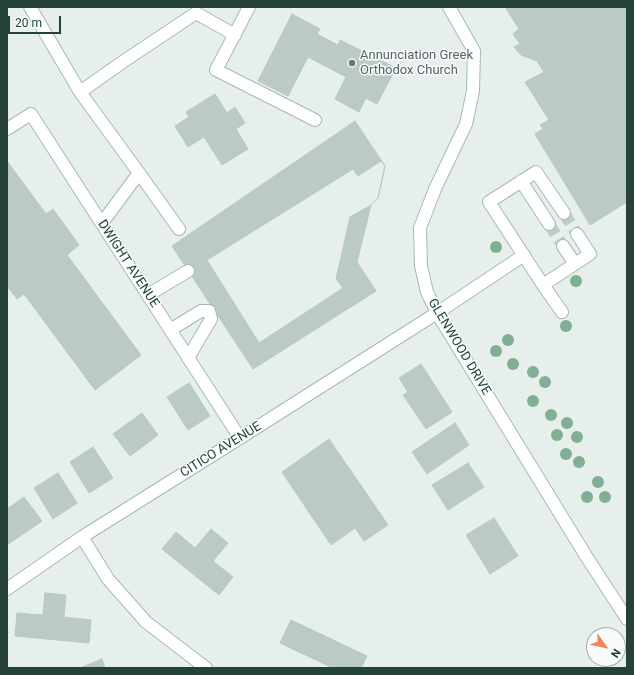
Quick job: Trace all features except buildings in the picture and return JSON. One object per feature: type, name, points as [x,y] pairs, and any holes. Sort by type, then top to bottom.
[{"type":"street","points":[[30,7],[80,92],[179,229]]},
{"type":"street","points":[[249,7],[216,70],[315,120]]},
{"type":"street","name":"GLENWOOD DRIVE","points":[[449,7],[474,51],[473,91],[466,124],[435,190],[420,228],[421,266],[427,292],[437,313],[586,556],[627,619]]},
{"type":"street","points":[[80,92],[196,10],[235,35]]},
{"type":"street","name":"DWIGHT AVENUE","points":[[7,129],[31,114],[240,438]]},
{"type":"street","points":[[562,312],[489,202],[536,172],[564,214]]},
{"type":"street","points":[[102,223],[139,173]]},
{"type":"street","points":[[521,181],[549,224]]},
{"type":"street","points":[[543,285],[590,254],[577,234]]},
{"type":"street","points":[[563,246],[575,264]]},
{"type":"street","name":"CITICO AVENUE","points":[[7,589],[82,537],[437,313],[524,255]]},
{"type":"street","points":[[148,295],[188,271]]},
{"type":"street","points":[[170,330],[201,311],[211,310],[211,319],[188,358]]},
{"type":"street","points":[[82,537],[108,579],[146,622],[206,668]]},
{"type":"tunnel","points":[[564,213],[577,234]]},
{"type":"tunnel","points":[[549,224],[563,246]]},
{"type":"place","name":"Annunciation Greek Orthodox Church","points":[[352,63]]}]
